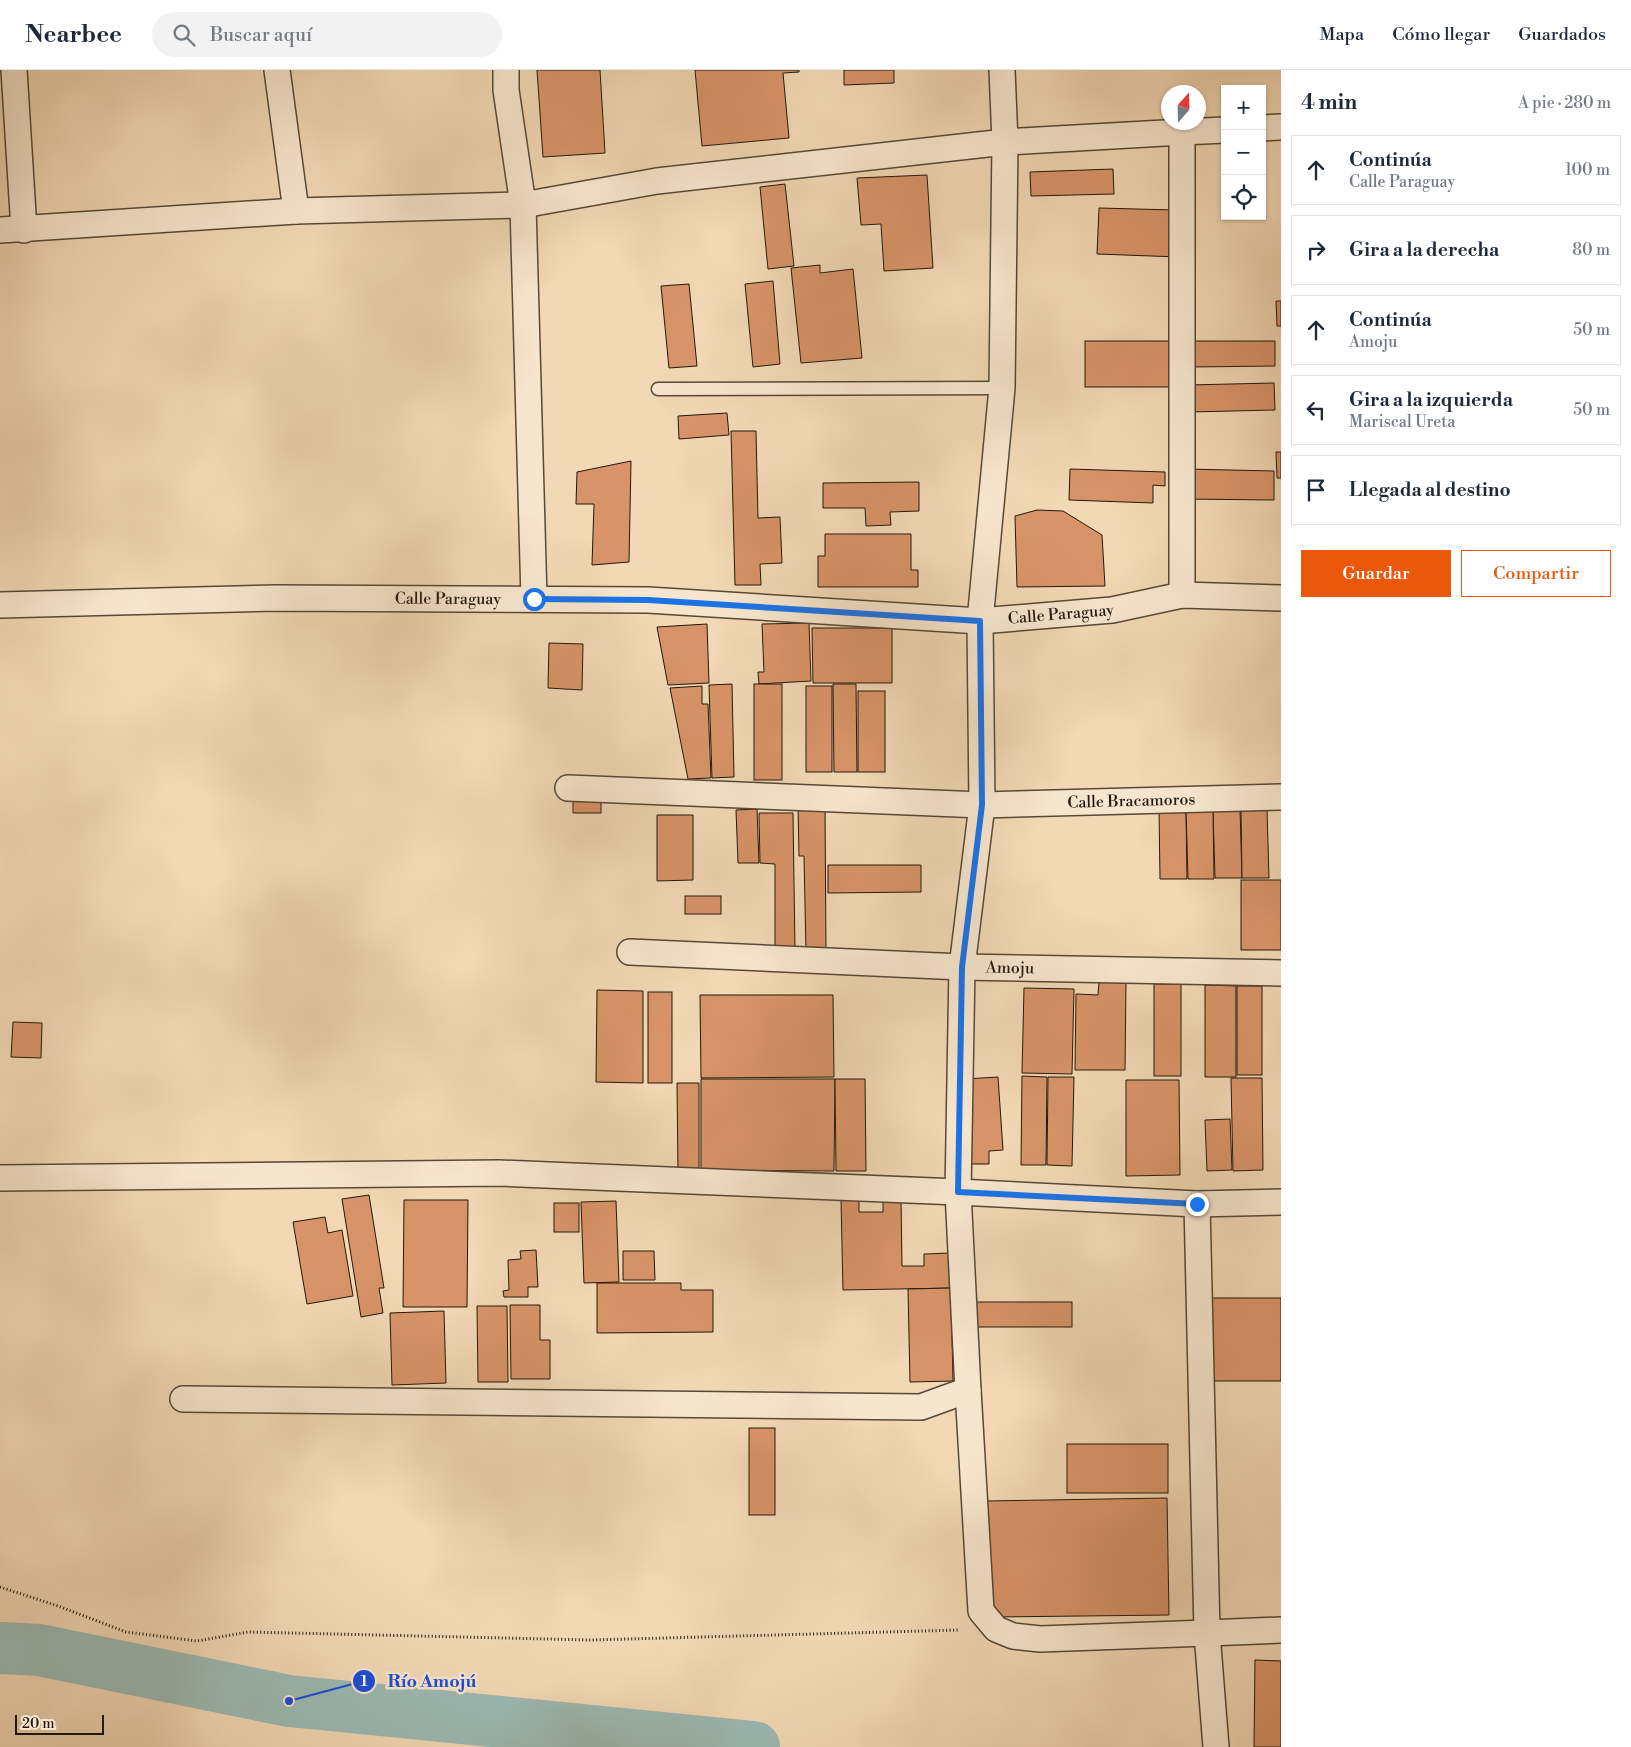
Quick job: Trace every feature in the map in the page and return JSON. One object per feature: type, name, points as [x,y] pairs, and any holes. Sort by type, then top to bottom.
[{"type":"street","points":[[14,70],[12,230],[296,211],[523,205],[656,181],[1005,142],[1221,130]]},
{"type":"street","points":[[277,70],[296,211]]},
{"type":"street","points":[[506,70],[506,90],[523,205],[534,599]]},
{"type":"street","points":[[630,952],[962,967],[982,805],[980,621],[1002,388],[1005,142],[1002,70]]},
{"type":"street","points":[[1266,128],[1281,127]]},
{"type":"street","points":[[1182,132],[1182,595]]},
{"type":"street","name":"Calle Paraguay","points":[[0,605],[277,598],[648,600],[980,621],[1112,610],[1182,595],[1281,598]]},
{"type":"street","name":"Calle Bracamoros","points":[[568,788],[982,805],[1281,798]]},
{"type":"street","name":"Amoju","points":[[996,1629],[981,1611],[968,1390],[958,1192],[962,967],[1281,973]]},
{"type":"street","points":[[0,1178],[500,1173],[1197,1204],[1281,1202]]},
{"type":"street","points":[[1197,1204],[1207,1633],[1216,1747]]},
{"type":"street","points":[[183,1399],[921,1407],[968,1390]]},
{"type":"street","points":[[996,1629],[1013,1636],[1040,1640],[1281,1630]]},
{"type":"lane","points":[[658,389],[1002,388]]},
{"type":"path","points":[[0,1587],[58,1606],[126,1632],[197,1641],[248,1632],[590,1640],[996,1629]]},
{"type":"building","points":[[537,70],[600,70],[605,153],[543,157]]},
{"type":"building","points":[[695,70],[799,70],[799,72],[783,73],[789,138],[702,146]]},
{"type":"building","points":[[844,70],[894,70],[894,83],[844,85]]},
{"type":"building","points":[[1113,169],[1114,194],[1031,196],[1030,172]]},
{"type":"building","points":[[927,175],[933,268],[884,271],[881,224],[861,225],[857,178]]},
{"type":"building","points":[[785,184],[794,266],[768,269],[760,187]]},
{"type":"building","points":[[1099,208],[1174,210],[1179,257],[1097,254]]},
{"type":"building","points":[[820,265],[820,273],[853,269],[862,358],[801,363],[791,268]]},
{"type":"building","points":[[773,281],[780,364],[753,367],[745,284]]},
{"type":"building","points":[[689,284],[697,366],[669,368],[661,286]]},
{"type":"building","points":[[1276,301],[1281,301],[1281,326],[1277,326]]},
{"type":"building","points":[[1085,341],[1177,341],[1177,387],[1085,387]]},
{"type":"building","points":[[1190,341],[1275,341],[1275,366],[1191,367]]},
{"type":"building","points":[[1274,383],[1275,410],[1189,412],[1188,385]]},
{"type":"building","points":[[727,413],[729,435],[679,439],[678,416]]},
{"type":"building","points":[[731,431],[756,431],[758,518],[780,517],[782,563],[760,564],[761,585],[735,585]]},
{"type":"building","points":[[1276,452],[1281,452],[1281,478],[1277,478]]},
{"type":"building","points":[[631,461],[629,562],[592,565],[594,504],[576,504],[577,472]]},
{"type":"building","points":[[1070,469],[1165,472],[1165,486],[1153,485],[1153,503],[1069,500]]},
{"type":"building","points":[[1185,469],[1274,471],[1274,500],[1185,499]]},
{"type":"building","points":[[919,482],[919,511],[890,512],[891,525],[866,526],[865,508],[823,508],[823,483]]},
{"type":"building","points":[[1037,510],[1063,511],[1102,535],[1105,586],[1017,587],[1015,516]]},
{"type":"building","points":[[825,534],[911,534],[911,570],[918,570],[918,587],[818,587],[818,556],[825,556]]},
{"type":"building","points":[[809,623],[811,681],[759,684],[758,672],[764,672],[762,624]]},
{"type":"building","points":[[707,624],[709,683],[668,685],[657,627]]},
{"type":"building","points":[[812,628],[892,628],[892,683],[813,683]]},
{"type":"building","points":[[549,643],[583,644],[582,690],[548,688]]},
{"type":"building","points":[[732,684],[734,777],[712,778],[709,685]]},
{"type":"building","points":[[754,684],[782,684],[782,780],[754,780]]},
{"type":"building","points":[[833,684],[856,684],[857,772],[834,772]]},
{"type":"building","points":[[702,686],[702,704],[708,704],[711,778],[688,779],[670,688]]},
{"type":"building","points":[[806,686],[832,686],[832,772],[806,772]]},
{"type":"building","points":[[858,691],[885,691],[885,772],[858,772]]},
{"type":"building","points":[[601,798],[601,813],[573,813],[573,799]]},
{"type":"building","points":[[798,805],[825,805],[826,953],[806,953],[804,856],[799,856]]},
{"type":"building","points":[[757,809],[759,863],[738,863],[736,810]]},
{"type":"building","points":[[1240,809],[1242,878],[1215,878],[1213,810]]},
{"type":"building","points":[[1267,809],[1269,878],[1242,878],[1241,810]]},
{"type":"building","points":[[1159,810],[1186,810],[1187,879],[1160,879]]},
{"type":"building","points":[[1186,810],[1213,810],[1214,879],[1188,879]]},
{"type":"building","points":[[759,813],[793,813],[795,951],[775,952],[775,864],[760,863]]},
{"type":"building","points":[[657,815],[693,815],[693,880],[657,881]]},
{"type":"building","points":[[828,865],[921,865],[921,892],[828,893]]},
{"type":"building","points":[[1241,880],[1281,880],[1281,950],[1241,950]]},
{"type":"building","points":[[685,896],[721,896],[721,914],[685,914]]},
{"type":"building","points":[[1099,982],[1126,983],[1125,1070],[1075,1070],[1076,994],[1098,995]]},
{"type":"building","points":[[1154,984],[1181,984],[1181,1076],[1154,1076]]},
{"type":"building","points":[[1205,985],[1236,986],[1236,1077],[1205,1077]]},
{"type":"building","points":[[1237,986],[1262,986],[1262,1075],[1237,1075]]},
{"type":"building","points":[[1024,988],[1074,989],[1072,1074],[1022,1073]]},
{"type":"building","points":[[597,990],[643,991],[643,1083],[596,1082]]},
{"type":"building","points":[[648,992],[672,992],[672,1083],[648,1083]]},
{"type":"building","points":[[700,995],[833,995],[834,1077],[701,1078]]},
{"type":"building","points":[[13,1022],[42,1023],[41,1058],[11,1057]]},
{"type":"building","points":[[1022,1076],[1047,1077],[1046,1165],[1021,1165]]},
{"type":"building","points":[[998,1077],[1003,1150],[989,1151],[989,1164],[970,1164],[964,1079]]},
{"type":"building","points":[[1048,1077],[1074,1077],[1072,1166],[1047,1165]]},
{"type":"building","points":[[1231,1078],[1262,1078],[1263,1170],[1233,1171]]},
{"type":"building","points":[[701,1079],[835,1079],[834,1171],[701,1170]]},
{"type":"building","points":[[835,1079],[865,1079],[866,1171],[836,1171]]},
{"type":"building","points":[[1126,1080],[1179,1080],[1180,1175],[1126,1176]]},
{"type":"building","points":[[677,1083],[699,1083],[699,1175],[678,1175]]},
{"type":"building","points":[[1230,1119],[1232,1170],[1207,1171],[1205,1120]]},
{"type":"building","points":[[369,1195],[384,1288],[379,1288],[383,1313],[361,1317],[342,1199]]},
{"type":"building","points":[[859,1199],[859,1212],[883,1212],[883,1200],[901,1200],[902,1266],[924,1266],[924,1254],[951,1253],[951,1288],[843,1290],[841,1200]]},
{"type":"building","points":[[404,1200],[468,1200],[467,1307],[403,1307]]},
{"type":"building","points":[[616,1201],[619,1282],[584,1283],[581,1202]]},
{"type":"building","points":[[554,1203],[579,1203],[579,1232],[554,1232]]},
{"type":"building","points":[[325,1217],[328,1233],[342,1230],[353,1296],[307,1304],[293,1222]]},
{"type":"building","points":[[536,1250],[538,1287],[528,1287],[528,1297],[504,1297],[503,1291],[509,1290],[508,1260],[521,1259],[520,1251]]},
{"type":"building","points":[[623,1251],[654,1251],[655,1280],[623,1280]]},
{"type":"building","points":[[597,1283],[681,1283],[681,1290],[713,1290],[713,1332],[597,1333]]},
{"type":"building","points":[[951,1288],[953,1381],[910,1382],[908,1289]]},
{"type":"building","points":[[1206,1298],[1281,1298],[1281,1381],[1206,1381]]},
{"type":"building","points":[[966,1302],[1072,1302],[1072,1327],[966,1327]]},
{"type":"building","points":[[510,1305],[540,1305],[540,1340],[550,1340],[550,1379],[511,1379]]},
{"type":"building","points":[[477,1306],[507,1306],[508,1382],[478,1382]]},
{"type":"building","points":[[444,1311],[446,1383],[392,1385],[390,1313]]},
{"type":"building","points":[[749,1428],[775,1428],[775,1515],[749,1515]]},
{"type":"building","points":[[1067,1444],[1168,1444],[1168,1493],[1067,1493]]},
{"type":"building","points":[[1167,1498],[1169,1615],[996,1617],[989,1608],[987,1501]]},
{"type":"building","points":[[1255,1660],[1281,1661],[1281,1747],[1254,1747]]},
{"type":"waterway","points":[[0,1648],[39,1650],[289,1701],[754,1747]]},
{"type":"place","name":"Río Amojú","points":[[289,1701]]},
{"type":"route","points":[[534,599],[648,600],[980,621],[982,805],[962,967],[958,1192],[1197,1204]]}]
